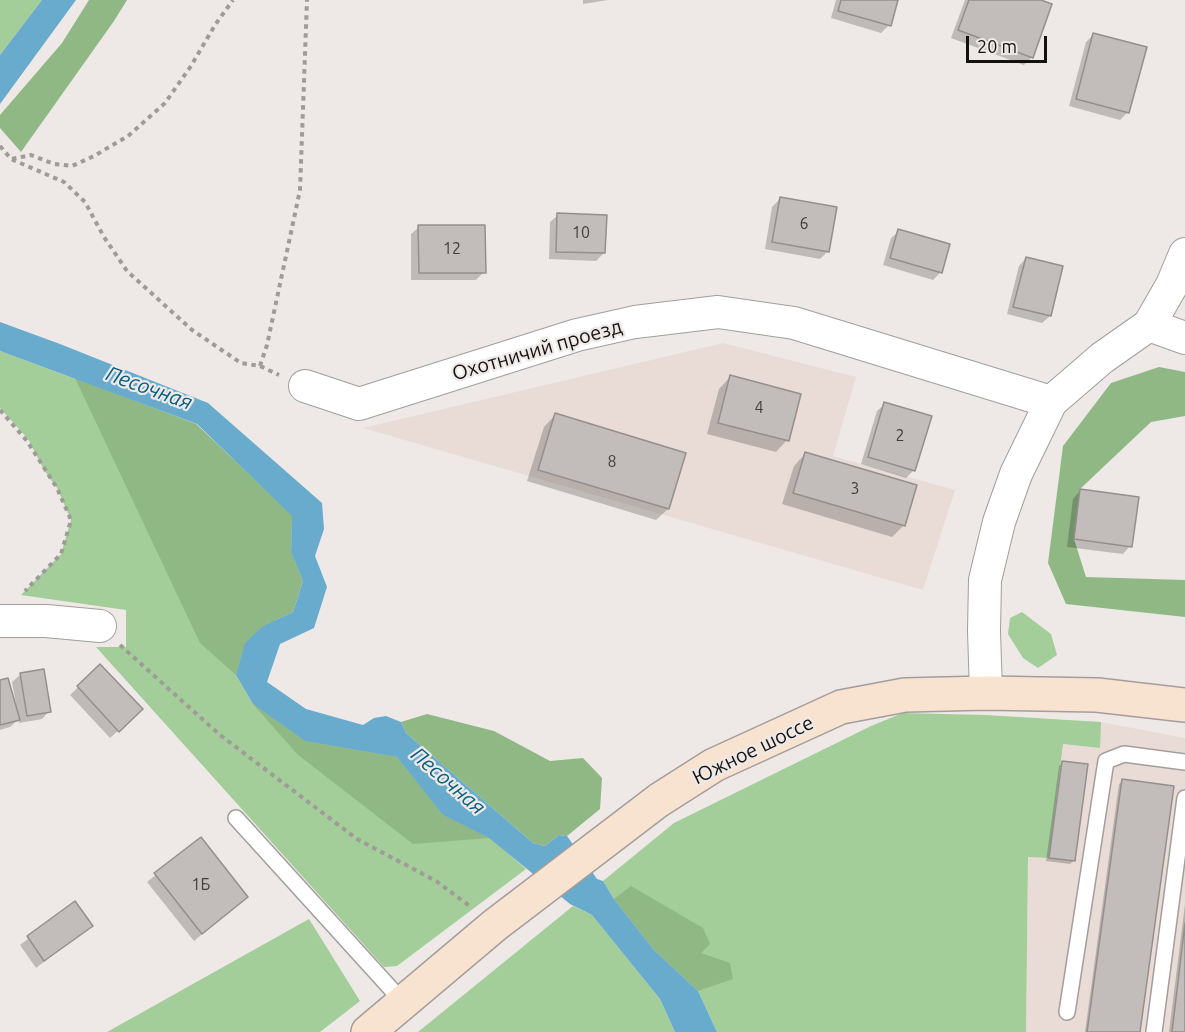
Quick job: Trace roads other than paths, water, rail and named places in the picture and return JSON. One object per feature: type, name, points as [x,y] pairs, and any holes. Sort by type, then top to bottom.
[{"type":"main road","name":"Южное шоссе","points":[[368,1032],[495,925],[659,800],[714,765],[841,707],[905,695],[986,693],[1097,695],[1185,705]]},
{"type":"street","points":[[986,693],[985,580],[999,522],[1016,474],[1051,402],[1102,358],[1149,325],[1172,285],[1185,254]]},
{"type":"street","name":"Охотничий проезд","points":[[305,386],[359,404],[578,335],[635,322],[718,312],[794,323],[1051,402]]},
{"type":"street","points":[[1149,325],[1185,338]]},
{"type":"street","points":[[0,621],[46,621],[100,626]]},
{"type":"lane","points":[[1068,1012],[1106,761],[1124,754],[1185,762]]},
{"type":"lane","points":[[1154,1032],[1185,798]]},
{"type":"lane","points":[[236,818],[403,1002]]},
{"type":"water","points":[[42,0],[76,0],[0,104],[0,55]]},
{"type":"water","name":"Песочная","points":[[0,322],[208,403],[322,503],[324,529],[315,556],[327,587],[314,628],[280,644],[267,682],[306,709],[363,725],[374,718],[386,716],[401,722],[406,733],[533,843],[545,846],[559,835],[567,836],[597,879],[603,881],[614,899],[653,949],[698,991],[717,1032],[675,1032],[660,999],[592,915],[570,904],[489,838],[443,815],[397,757],[305,741],[253,704],[236,675],[245,643],[263,626],[293,612],[303,581],[291,552],[292,516],[197,424],[0,351]]}]
